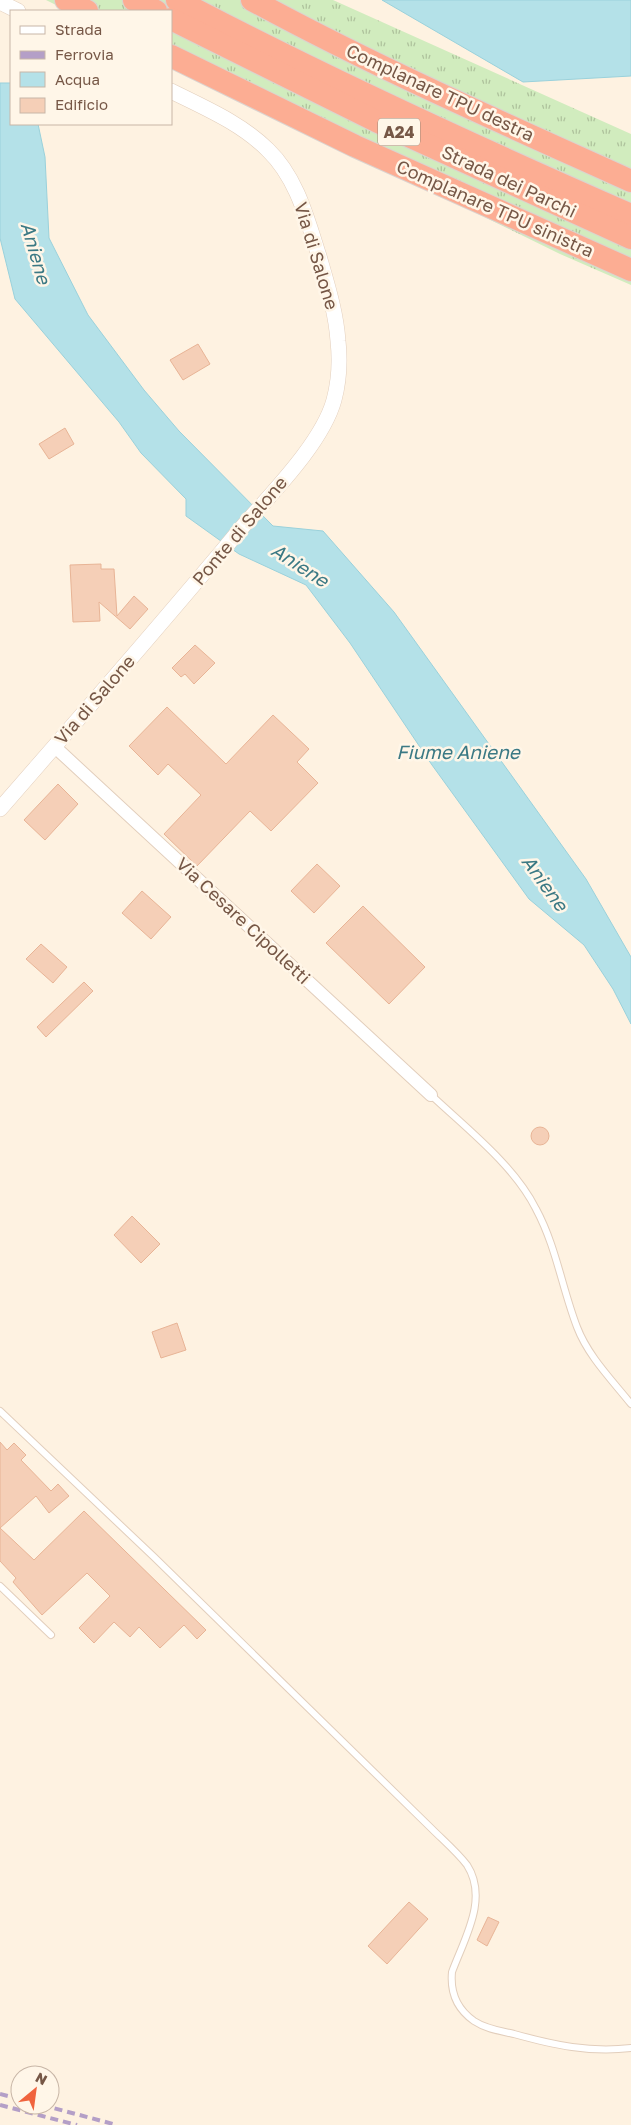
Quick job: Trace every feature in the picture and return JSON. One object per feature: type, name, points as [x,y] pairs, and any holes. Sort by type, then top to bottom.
[{"type":"highway","points":[[66,0],[85,10]]},
{"type":"highway","points":[[134,0],[154,10]]},
{"type":"highway","name":"Strada dei Parchi","points":[[177,0],[240,33],[387,104],[631,215]]},
{"type":"highway","points":[[238,0],[292,28],[317,35]]},
{"type":"highway","name":"Complanare TPU destra","points":[[252,0],[402,77],[631,181]]},
{"type":"highway","name":"Strada dei Parchi","points":[[172,19],[376,121],[631,238]]},
{"type":"highway","name":"Complanare TPU sinistra","points":[[172,56],[355,146],[631,270]]},
{"type":"street","points":[[0,2],[16,10]]},
{"type":"street","name":"Via di Salone","points":[[172,91],[218,114],[253,136],[270,151],[284,170],[301,204],[327,284],[338,340],[337,381],[334,401],[324,424],[289,472]]},
{"type":"street","name":"Ponte di Salone","points":[[190,590],[289,472]]},
{"type":"street","name":"Via di Salone","points":[[0,809],[190,590]]},
{"type":"street","name":"Via Cesare Cipolletti","points":[[55,746],[432,1095]]},
{"type":"lane","points":[[432,1095],[509,1170],[536,1207],[550,1239],[577,1327],[588,1350],[631,1404]]},
{"type":"lane","points":[[0,1410],[168,1570],[467,1866],[476,1891],[476,1905],[452,1972],[451,1982],[452,1995],[467,2015],[484,2026],[562,2047],[595,2050],[631,2048]]},
{"type":"lane","points":[[0,1586],[51,1635]]},
{"type":"green space","points":[[46,0],[333,0],[631,134],[631,285],[560,254],[172,64],[172,10],[66,10]]},
{"type":"water","points":[[382,0],[631,0],[631,76],[523,82]]},
{"type":"water","name":"Fiume Aniene","points":[[0,83],[10,83],[10,125],[38,125],[45,157],[49,238],[88,315],[144,390],[179,431],[273,526],[323,531],[394,612],[586,879],[631,957],[631,1024],[613,989],[584,945],[529,899],[432,765],[350,643],[306,585],[239,554],[186,516],[186,499],[141,453],[119,422],[15,299],[0,238]]},
{"type":"building","points":[[198,344],[210,364],[183,380],[170,360]]},
{"type":"building","points":[[65,428],[74,444],[49,459],[39,444]]},
{"type":"building","points":[[101,564],[101,569],[114,569],[117,616],[134,596],[148,609],[130,629],[99,602],[100,621],[73,622],[70,565]]},
{"type":"building","points":[[195,645],[215,663],[194,684],[185,674],[181,677],[172,668]]},
{"type":"building","points":[[167,707],[226,764],[273,715],[309,749],[297,762],[318,783],[271,831],[250,811],[197,866],[164,834],[201,795],[168,764],[158,775],[129,746]]},
{"type":"building","points":[[58,784],[78,804],[45,840],[24,820]]},
{"type":"building","points":[[317,864],[340,886],[314,913],[291,891]]},
{"type":"building","points":[[142,891],[171,917],[151,939],[122,913]]},
{"type":"building","points":[[363,906],[425,967],[389,1004],[326,943]]},
{"type":"building","points":[[41,944],[67,967],[53,983],[26,959]]},
{"type":"building","points":[[84,982],[93,991],[46,1037],[37,1027]]},
{"type":"building","points":[[536,1127],[544,1127],[549,1132],[547,1143],[536,1145],[531,1140],[531,1132]]},
{"type":"building","points":[[132,1216],[160,1244],[141,1263],[114,1235]]},
{"type":"building","points":[[177,1323],[186,1350],[161,1358],[152,1332]]},
{"type":"building","points":[[0,1442],[7,1450],[14,1443],[26,1455],[21,1460],[51,1491],[58,1484],[69,1496],[49,1513],[36,1496],[0,1528]]},
{"type":"building","points":[[84,1511],[206,1630],[197,1639],[184,1625],[160,1648],[139,1627],[130,1637],[114,1622],[94,1643],[79,1628],[110,1596],[87,1573],[42,1615],[13,1582],[16,1578],[0,1561],[0,1528],[34,1560]]},
{"type":"building","points":[[409,1902],[428,1919],[387,1964],[368,1946]]},
{"type":"building","points":[[488,1917],[499,1922],[487,1946],[477,1940]]},
{"type":"railway","points":[[0,2094],[10,2096]]},
{"type":"railway","points":[[0,2105],[77,2125]]},
{"type":"railway","points":[[60,2110],[117,2125]]},
{"type":"water label","name":"Aniene","points":[[36,253]]},
{"type":"water label","name":"Aniene","points":[[300,565]]},
{"type":"water label","name":"Aniene","points":[[545,883]]}]
